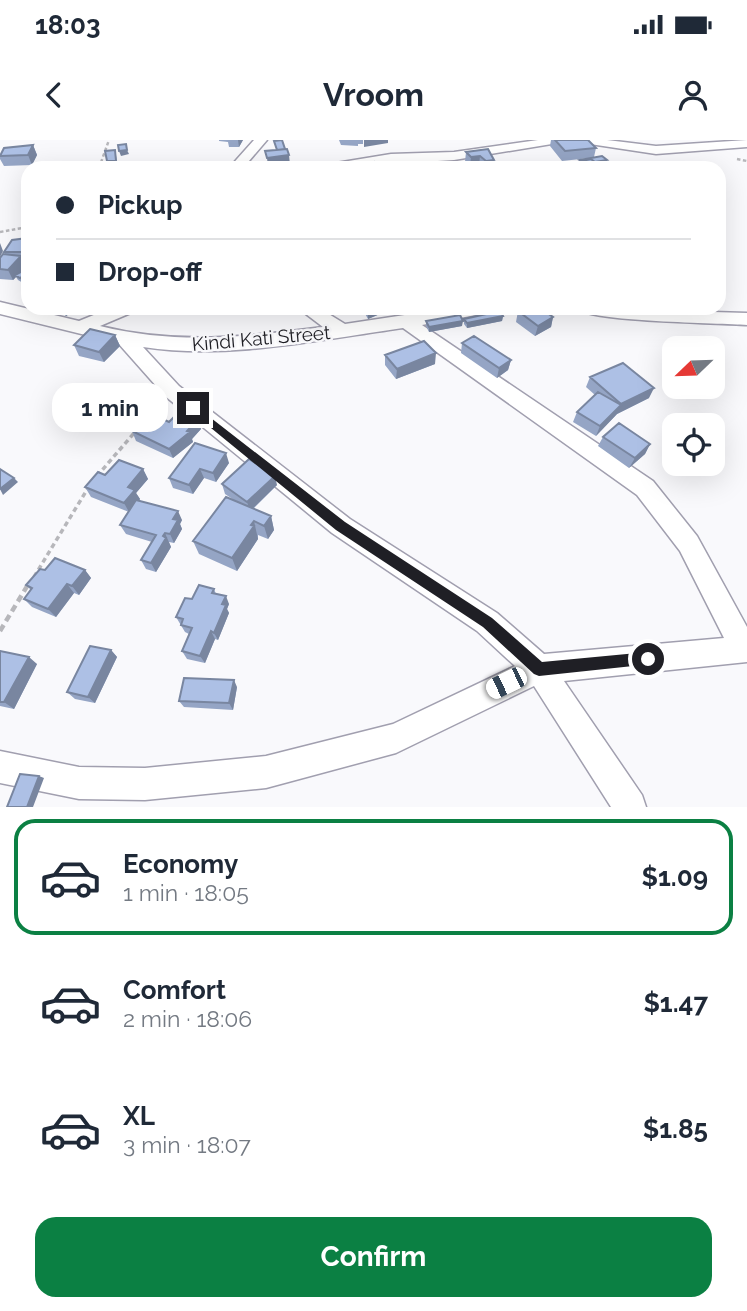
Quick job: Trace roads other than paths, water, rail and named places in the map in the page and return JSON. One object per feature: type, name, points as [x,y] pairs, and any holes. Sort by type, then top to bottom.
[{"type":"street","points":[[242,161],[261,140]]},
{"type":"street","points":[[373,161],[454,156],[565,140]]},
{"type":"street","points":[[576,140],[656,150],[747,143]]},
{"type":"street","points":[[3,309],[21,299]]},
{"type":"street","name":"Kindi Kati Street","points":[[3,309],[21,314]]},
{"type":"street","name":"Kindi Kati Street","points":[[27,315],[124,338],[172,345],[254,342],[341,330],[414,316]]},
{"type":"street","points":[[79,328],[110,315]]},
{"type":"street","points":[[318,315],[341,330]]},
{"type":"street","points":[[666,315],[747,319]]},
{"type":"street","points":[[0,767],[79,783],[145,784],[266,772],[396,738],[539,669],[745,649],[700,564],[665,507],[645,488],[414,316]]},
{"type":"street","points":[[124,338],[172,391],[341,526],[487,622],[539,669],[630,807]]}]
